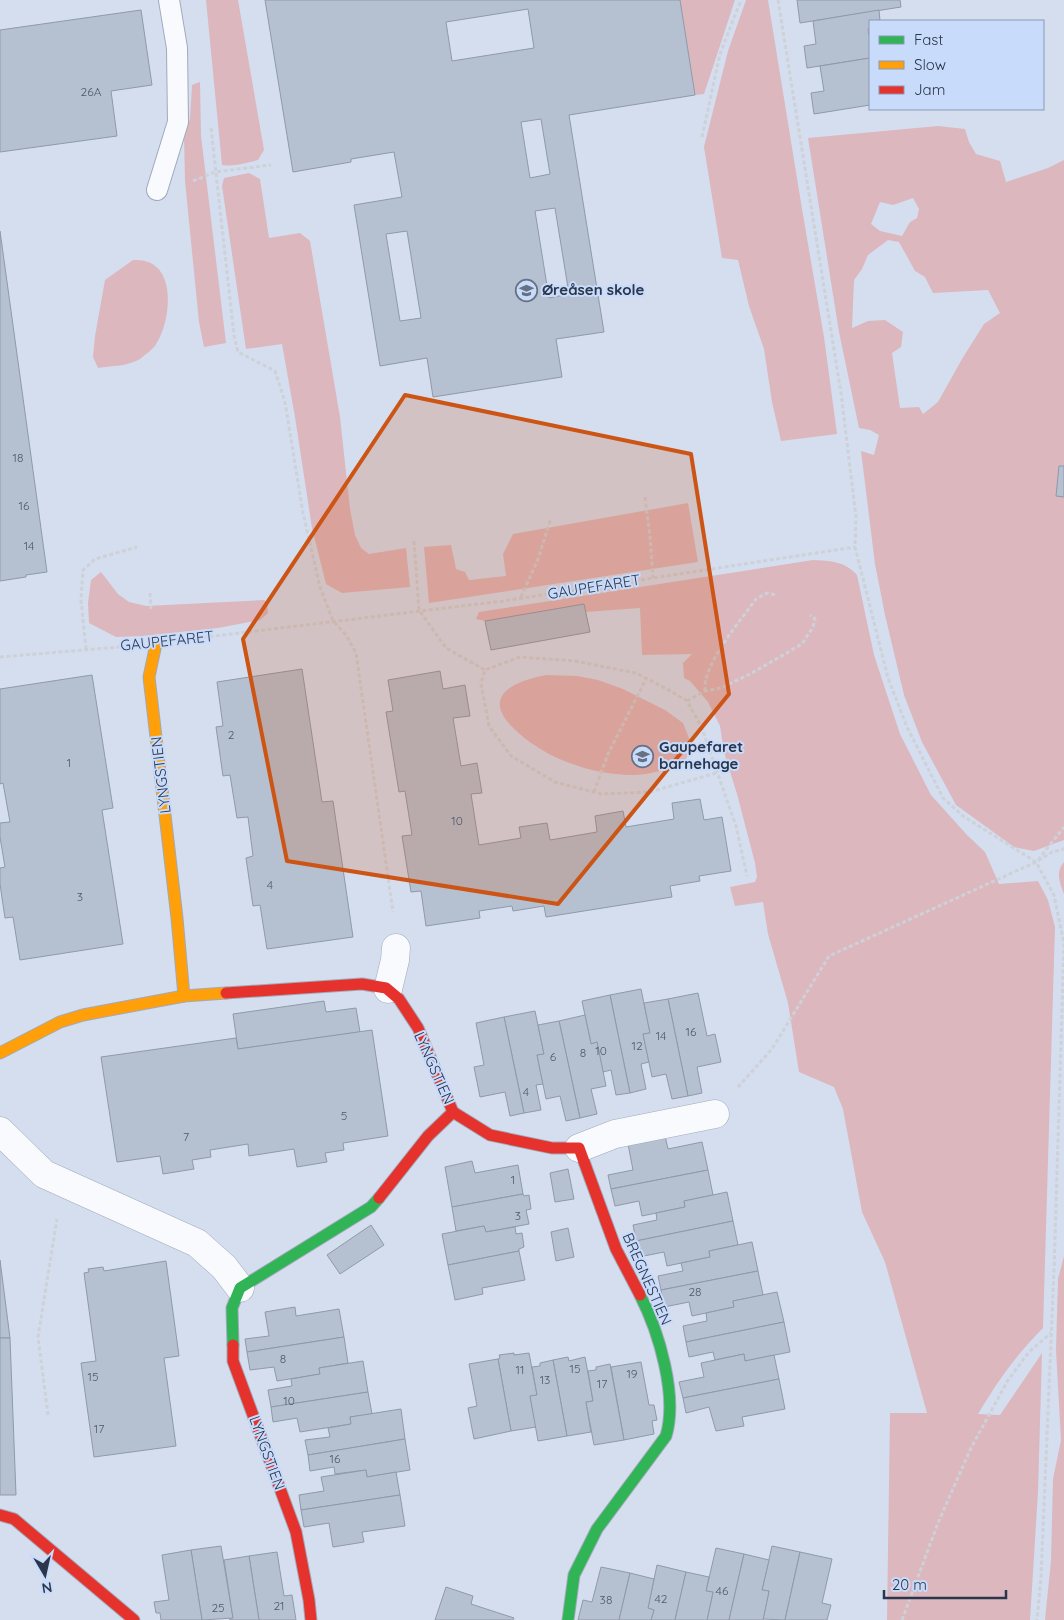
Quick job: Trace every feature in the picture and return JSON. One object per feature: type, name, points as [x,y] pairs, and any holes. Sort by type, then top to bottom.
[{"type":"street","name":"LYNGSTIEN","points":[[156,644],[149,677],[177,918],[184,996]]},
{"type":"street","points":[[0,1053],[60,1022],[83,1015],[184,996],[362,984],[378,985],[388,989],[396,948]]},
{"type":"street","name":"LYNGSTIEN","points":[[311,1620],[296,1532],[233,1361],[232,1308],[240,1288],[371,1208],[428,1136],[454,1112],[408,1009],[388,989]]},
{"type":"street","points":[[454,1112],[490,1136],[552,1148],[579,1148],[615,1134],[715,1114]]},
{"type":"street","points":[[0,1132],[44,1174],[197,1243],[224,1267],[240,1288]]},
{"type":"street","name":"BREGNESTIEN","points":[[568,1620],[574,1575],[597,1529],[666,1436],[670,1424],[667,1373],[651,1317],[616,1249],[579,1148]]},
{"type":"street","points":[[0,1515],[14,1519],[134,1620]]},
{"type":"lane","points":[[157,190],[178,122],[177,48],[169,0]]},
{"type":"path","points":[[702,137],[720,54],[741,0]]},
{"type":"path","points":[[778,0],[841,393],[856,517],[855,547],[888,678],[907,727],[943,798],[963,816],[1036,862],[1054,895],[1064,944],[1051,1333],[1041,1578],[1037,1620]]},
{"type":"path","points":[[210,124],[234,335],[238,352],[275,371],[285,402],[303,513],[320,587],[333,621],[346,635],[356,653],[392,894],[396,948]]},
{"type":"path","points":[[215,172],[271,165]]},
{"type":"path","points":[[645,497],[653,578]]},
{"type":"path","points":[[521,598],[538,559],[551,518]]},
{"type":"path","points":[[414,542],[420,610],[446,648],[485,670],[520,657],[575,661],[636,674],[687,701],[701,726],[736,826],[747,876]]},
{"type":"path","points":[[86,649],[81,600],[83,570],[95,559],[136,547]]},
{"type":"path","name":"GAUPEFARET","points":[[0,657],[156,644],[521,598],[855,547]]},
{"type":"path","points":[[706,691],[704,682],[710,665],[756,599],[767,593],[776,595]]},
{"type":"path","points":[[687,701],[706,691],[729,685],[802,644],[813,627],[815,619],[810,616]]},
{"type":"path","points":[[485,670],[481,684],[489,726],[511,756],[555,782],[601,794],[650,792],[716,773]]},
{"type":"path","points":[[594,792],[608,754],[646,679]]},
{"type":"path","points":[[1036,862],[1064,827]]},
{"type":"path","points":[[715,1114],[772,1049],[829,956],[1036,862],[1052,852],[1064,849]]},
{"type":"path","points":[[48,1415],[38,1337],[63,1184]]},
{"type":"path","points":[[902,1620],[938,1523],[970,1448],[1008,1380],[1029,1352],[1051,1333]]},
{"type":"highlighted area","points":[[405,395],[691,454],[729,694],[558,904],[287,861],[243,639]]},
{"type":"shaded area","points":[[206,0],[238,0],[264,150],[258,160],[235,165],[222,165]]},
{"type":"shaded area","points":[[680,0],[735,0],[704,94],[695,95]]},
{"type":"shaded area","points":[[746,0],[768,0],[824,337],[837,434],[781,441],[772,402],[764,349],[749,306],[738,260],[722,258],[704,147],[728,51]]},
{"type":"shaded area","points":[[200,82],[201,136],[226,343],[204,347],[199,322],[185,181],[184,136],[190,119],[192,85]]},
{"type":"shaded area","points":[[938,126],[965,129],[969,142],[976,154],[1000,161],[1006,182],[1048,168],[1064,160],[1064,840],[1034,851],[1014,847],[956,805],[922,742],[904,695],[875,564],[861,451],[874,455],[879,435],[870,430],[859,428],[839,332],[808,138]],"holes":[[[913,198],[919,209],[917,218],[910,222],[902,236],[880,231],[871,224],[880,202],[893,205]],[[888,240],[899,242],[915,271],[925,277],[933,293],[988,290],[1000,313],[984,324],[938,402],[923,414],[919,407],[900,408],[892,353],[901,347],[903,332],[885,320],[868,321],[852,328],[854,280],[862,269],[868,255]]]},
{"type":"shaded area","points":[[249,173],[260,179],[269,238],[300,233],[310,241],[340,417],[350,509],[355,535],[361,548],[369,554],[406,548],[410,587],[342,593],[326,584],[312,528],[282,344],[246,349],[222,186],[224,178]]},
{"type":"shaded area","points":[[133,260],[145,261],[156,266],[163,275],[167,286],[168,299],[164,325],[155,346],[140,359],[125,364],[98,368],[93,357],[105,280]]},
{"type":"shaded area","points":[[688,503],[698,562],[429,603],[424,547],[451,545],[456,569],[465,572],[469,580],[506,576],[503,554],[513,534]]},
{"type":"shaded area","points":[[813,560],[842,564],[857,575],[874,655],[900,734],[931,795],[985,852],[999,884],[1038,881],[1048,900],[1055,927],[1043,1328],[1008,1369],[978,1414],[1000,1415],[1042,1353],[1038,1492],[1030,1620],[887,1620],[890,1413],[927,1413],[885,1262],[862,1212],[843,1109],[834,1087],[799,1072],[788,1003],[768,934],[763,902],[735,906],[730,887],[755,882],[757,877],[755,863],[724,752],[720,726],[708,702],[690,681],[684,678],[683,663],[692,654],[642,655],[640,608],[586,612],[584,604],[485,621],[476,619],[479,612]]},
{"type":"shaded area","points":[[101,572],[118,594],[129,602],[146,606],[264,600],[267,602],[268,613],[260,620],[218,628],[116,637],[89,623],[88,603],[91,580]]},
{"type":"shaded area","points":[[546,675],[577,676],[598,680],[623,689],[665,710],[683,723],[689,738],[690,751],[684,763],[646,774],[611,774],[590,770],[570,763],[551,755],[535,745],[508,722],[502,713],[500,704],[502,696],[510,688],[522,682]]},
{"type":"shaded area","points":[[1064,862],[1064,894],[1059,874]]},
{"type":"shaded area","points":[[1064,1256],[1064,1620],[1045,1620],[1051,1561],[1053,1479],[1061,1440],[1056,1350],[1058,1279]]},
{"type":"building","points":[[265,0],[680,0],[695,95],[569,115],[604,332],[556,339],[562,377],[433,397],[427,358],[380,366],[354,205],[402,197],[394,152],[293,172]],"holes":[[[528,9],[534,48],[452,61],[446,22]],[[541,119],[550,174],[530,178],[521,122]],[[555,208],[569,294],[549,298],[535,211]],[[407,231],[421,318],[400,321],[386,234]]]},
{"type":"building","points":[[797,0],[900,0],[901,7],[800,23]]},
{"type":"building","points":[[141,10],[152,85],[111,91],[117,136],[0,152],[0,30]]},
{"type":"building","points":[[879,10],[880,20],[869,20],[869,58],[807,68],[804,46],[816,44],[813,21]]},
{"type":"building","points":[[869,58],[869,105],[814,114],[811,93],[824,91],[820,66]]},
{"type":"building","points":[[0,231],[47,572],[0,581]]},
{"type":"building","points":[[1059,466],[1064,466],[1064,497],[1056,496]]},
{"type":"building","points":[[584,604],[590,632],[491,650],[485,621]]},
{"type":"building","points":[[302,669],[322,802],[333,801],[353,937],[267,949],[260,905],[253,906],[246,858],[253,856],[248,817],[237,818],[230,775],[223,776],[216,727],[223,726],[217,682]]},
{"type":"building","points":[[440,671],[443,689],[465,685],[470,716],[453,718],[461,766],[477,763],[482,793],[471,794],[479,845],[521,838],[519,827],[547,823],[550,840],[597,832],[595,816],[623,811],[626,827],[674,819],[672,803],[700,799],[704,820],[722,817],[731,871],[699,876],[700,881],[670,886],[672,897],[546,917],[544,906],[513,911],[512,906],[479,911],[480,918],[426,926],[421,891],[411,892],[402,836],[412,835],[405,791],[399,792],[386,712],[393,711],[388,680]]},
{"type":"building","points":[[92,675],[113,808],[102,810],[123,944],[20,960],[13,917],[5,918],[0,884],[0,868],[5,867],[0,837],[0,823],[10,822],[3,783],[0,784],[0,689]]},
{"type":"building","points":[[641,989],[650,1033],[643,1034],[649,1062],[641,1064],[646,1089],[630,1093],[610,995]]},
{"type":"building","points":[[698,993],[707,1036],[715,1034],[721,1062],[697,1067],[702,1093],[688,1096],[668,999]]},
{"type":"building","points":[[610,995],[630,1093],[616,1095],[611,1070],[603,1072],[597,1042],[591,1044],[582,1001]]},
{"type":"building","points":[[668,999],[688,1096],[672,1099],[666,1074],[652,1077],[643,1034],[650,1033],[644,1003]]},
{"type":"building","points":[[324,1001],[326,1012],[356,1008],[360,1032],[238,1049],[233,1014]]},
{"type":"building","points":[[535,1011],[544,1054],[537,1055],[543,1084],[536,1085],[541,1110],[524,1113],[504,1017]]},
{"type":"building","points":[[585,1015],[591,1044],[597,1042],[606,1086],[591,1089],[597,1114],[580,1118],[559,1021]]},
{"type":"building","points":[[504,1017],[524,1113],[510,1116],[505,1092],[480,1097],[474,1067],[484,1065],[476,1023]]},
{"type":"building","points":[[559,1021],[580,1118],[566,1121],[560,1096],[546,1099],[537,1055],[544,1054],[538,1025]]},
{"type":"building","points":[[372,1030],[388,1136],[343,1143],[344,1150],[325,1153],[327,1162],[297,1167],[294,1149],[249,1156],[248,1144],[210,1150],[211,1157],[192,1160],[194,1169],[163,1174],[160,1156],[117,1162],[101,1057],[236,1038],[238,1049]]},
{"type":"building","points":[[665,1136],[668,1149],[702,1142],[708,1170],[611,1189],[608,1175],[633,1170],[628,1144]]},
{"type":"building","points":[[472,1161],[475,1173],[518,1165],[523,1194],[452,1207],[445,1167]]},
{"type":"building","points":[[568,1169],[574,1199],[555,1202],[550,1173]]},
{"type":"building","points":[[708,1170],[713,1195],[684,1201],[685,1207],[642,1216],[639,1201],[615,1206],[611,1189]]},
{"type":"building","points":[[727,1192],[733,1221],[636,1241],[633,1225],[657,1220],[656,1213],[685,1207],[684,1201]]},
{"type":"building","points":[[523,1194],[524,1196],[529,1195],[531,1209],[526,1210],[529,1224],[486,1232],[484,1226],[456,1231],[452,1207]]},
{"type":"building","points":[[733,1221],[738,1245],[709,1251],[710,1257],[667,1266],[664,1252],[639,1257],[636,1241]]},
{"type":"building","points":[[371,1225],[384,1245],[340,1274],[327,1255]]},
{"type":"building","points":[[484,1226],[486,1232],[515,1227],[516,1234],[522,1233],[524,1247],[519,1249],[519,1251],[448,1265],[442,1234]]},
{"type":"building","points":[[568,1228],[574,1257],[556,1261],[551,1232]]},
{"type":"building","points":[[752,1242],[758,1271],[661,1290],[658,1276],[683,1271],[681,1263],[710,1257],[709,1251]]},
{"type":"building","points":[[519,1251],[525,1280],[482,1288],[483,1294],[455,1300],[448,1265]]},
{"type":"building","points":[[0,1260],[10,1338],[0,1338]]},
{"type":"building","points":[[166,1261],[179,1356],[164,1358],[176,1446],[94,1457],[81,1363],[96,1361],[84,1273],[89,1272],[88,1269],[103,1267],[104,1271]]},
{"type":"building","points":[[758,1271],[763,1295],[733,1301],[734,1307],[692,1316],[689,1302],[664,1307],[661,1290]]},
{"type":"building","points":[[777,1292],[784,1322],[686,1342],[683,1326],[707,1321],[706,1313],[734,1307],[733,1301]]},
{"type":"building","points":[[295,1307],[296,1316],[339,1309],[344,1337],[247,1352],[245,1339],[269,1336],[265,1312]]},
{"type":"building","points":[[784,1322],[790,1352],[745,1361],[744,1354],[715,1360],[713,1352],[689,1357],[686,1342]]},
{"type":"building","points":[[344,1337],[348,1363],[319,1368],[320,1374],[277,1381],[274,1367],[250,1370],[247,1352]]},
{"type":"building","points":[[0,1338],[10,1338],[16,1495],[0,1495]]},
{"type":"building","points":[[514,1353],[514,1355],[529,1353],[537,1395],[530,1396],[536,1427],[511,1431],[498,1359],[500,1358],[499,1355]]},
{"type":"building","points":[[744,1354],[745,1361],[774,1355],[779,1379],[683,1398],[679,1382],[704,1377],[701,1363]]},
{"type":"building","points":[[568,1357],[569,1361],[585,1357],[593,1401],[586,1402],[591,1432],[567,1436],[553,1360]]},
{"type":"building","points":[[498,1359],[511,1431],[474,1439],[468,1408],[477,1406],[469,1364]]},
{"type":"building","points":[[553,1360],[567,1436],[538,1441],[530,1396],[537,1395],[532,1367],[540,1366],[540,1363]]},
{"type":"building","points":[[363,1361],[368,1392],[271,1407],[268,1390],[292,1386],[291,1379],[320,1374],[319,1368]]},
{"type":"building","points":[[641,1362],[649,1405],[654,1405],[657,1420],[652,1421],[654,1434],[624,1440],[611,1367]]},
{"type":"building","points":[[610,1364],[624,1440],[594,1445],[586,1402],[593,1401],[588,1371]]},
{"type":"building","points":[[779,1379],[785,1409],[742,1417],[744,1426],[716,1431],[709,1407],[686,1413],[683,1398]]},
{"type":"building","points":[[368,1392],[372,1414],[350,1417],[351,1424],[300,1432],[297,1418],[273,1422],[271,1407]]},
{"type":"building","points":[[401,1409],[405,1439],[308,1455],[305,1440],[330,1437],[328,1428],[351,1424],[350,1417]]},
{"type":"building","points":[[405,1439],[410,1470],[367,1477],[366,1470],[335,1474],[334,1467],[310,1471],[308,1455]]},
{"type":"building","points":[[366,1470],[367,1477],[396,1472],[400,1495],[301,1510],[299,1495],[324,1491],[321,1477]]},
{"type":"building","points":[[400,1495],[405,1526],[362,1532],[364,1542],[333,1547],[329,1523],[304,1527],[301,1510]]},
{"type":"building","points":[[221,1546],[233,1618],[202,1620],[191,1550]]},
{"type":"building","points":[[772,1546],[800,1552],[785,1620],[763,1619],[769,1591],[762,1590]]},
{"type":"building","points":[[716,1548],[744,1554],[729,1620],[707,1620],[713,1592],[706,1591]]},
{"type":"building","points":[[191,1550],[202,1620],[161,1620],[160,1613],[156,1613],[154,1602],[169,1600],[162,1555]]},
{"type":"building","points":[[277,1552],[284,1596],[292,1595],[296,1620],[259,1620],[249,1556]]},
{"type":"building","points":[[800,1552],[832,1559],[822,1603],[831,1605],[827,1620],[785,1620]]},
{"type":"building","points":[[744,1554],[769,1560],[762,1590],[769,1591],[763,1620],[729,1620]]},
{"type":"building","points":[[249,1556],[259,1620],[229,1620],[233,1618],[224,1560]]},
{"type":"building","points":[[657,1565],[686,1572],[675,1620],[651,1620],[654,1610],[648,1608]]},
{"type":"building","points":[[601,1567],[630,1573],[619,1620],[578,1620],[583,1600],[592,1602]]},
{"type":"building","points":[[686,1572],[709,1577],[706,1591],[713,1592],[707,1620],[675,1620]]},
{"type":"building","points":[[630,1573],[654,1579],[648,1608],[654,1610],[651,1620],[619,1620]]},
{"type":"building","points":[[446,1587],[473,1596],[471,1604],[514,1618],[513,1620],[435,1620]]},
{"type":"traffic: fast","points":[[233,1345],[232,1308],[240,1288],[371,1207],[379,1198]]},
{"type":"traffic: fast","points":[[568,1620],[574,1575],[597,1529],[666,1436],[670,1402],[665,1364],[654,1327],[640,1295]]},
{"type":"traffic: slow","points":[[156,644],[149,677],[177,918],[184,996]]},
{"type":"traffic: slow","points":[[0,1053],[60,1022],[83,1015],[184,996],[226,993]]},
{"type":"traffic: jam","points":[[226,993],[362,984],[386,988],[399,999],[418,1028],[453,1112],[428,1136],[379,1198]]},
{"type":"traffic: jam","points":[[453,1112],[490,1135],[552,1148],[579,1148],[616,1249],[640,1295]]},
{"type":"traffic: jam","points":[[233,1345],[233,1361],[296,1532],[311,1620]]},
{"type":"traffic: jam","points":[[0,1515],[14,1519],[134,1620]]},
{"type":"place","name":"Øreåsen skole","points":[[526,290]]},
{"type":"place","name":"Gaupefaret barnehage","points":[[643,756]]}]
